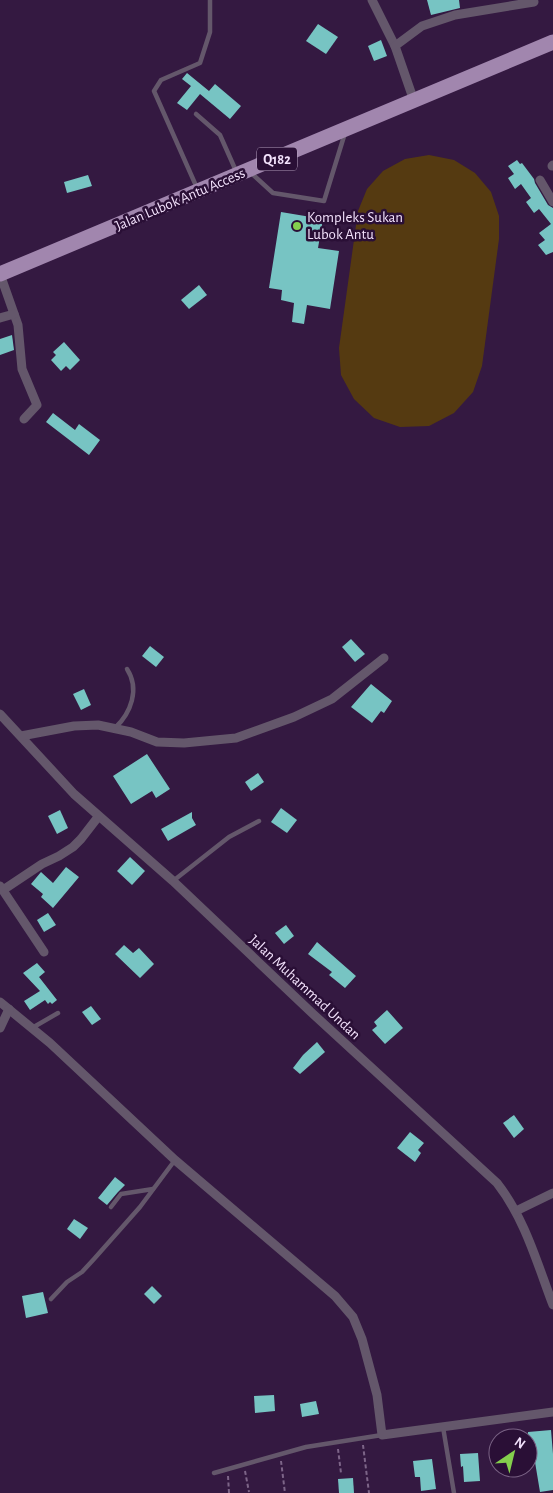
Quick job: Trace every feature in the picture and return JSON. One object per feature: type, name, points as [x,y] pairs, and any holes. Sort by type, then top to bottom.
[{"type":"main road","name":"Jalan Lubok Antu Access","points":[[0,274],[553,42]]},
{"type":"street","points":[[372,0],[395,46],[414,101]]},
{"type":"street","points":[[395,46],[422,26],[455,15],[534,2]]},
{"type":"street","points":[[540,180],[553,202]]},
{"type":"street","points":[[0,274],[18,325],[22,369],[37,405],[24,419]]},
{"type":"street","points":[[0,318],[14,314]]},
{"type":"street","points":[[21,736],[98,725],[115,728],[157,742],[184,744],[236,738],[294,717],[332,699],[384,658]]},
{"type":"street","name":"Jalan Muhammad Undan","points":[[0,714],[50,770],[98,817],[173,881],[312,1013],[497,1183],[516,1211],[553,1305]]},
{"type":"street","points":[[44,952],[2,888],[73,847],[98,817]]},
{"type":"street","points":[[0,1002],[50,1043],[175,1160],[335,1296],[353,1317],[362,1339],[377,1395],[382,1435],[553,1412]]},
{"type":"street","points":[[0,1028],[9,1009]]},
{"type":"street","points":[[516,1211],[553,1193]]},
{"type":"lane","points":[[198,192],[154,91],[161,80],[200,63],[210,32],[210,0]]},
{"type":"lane","points":[[196,114],[220,136],[244,173],[273,193],[324,201],[346,129]]},
{"type":"lane","points":[[115,728],[125,716],[133,699],[133,682],[127,669]]},
{"type":"lane","points":[[173,881],[229,836],[259,821]]},
{"type":"lane","points":[[32,1028],[58,1013]]},
{"type":"lane","points":[[51,1299],[66,1282],[82,1272],[94,1259],[154,1189],[175,1160]]},
{"type":"lane","points":[[111,1207],[121,1194],[154,1189]]},
{"type":"lane","points":[[443,1427],[454,1493]]},
{"type":"lane","points":[[214,1473],[306,1447],[382,1435]]},
{"type":"path","points":[[363,1438],[369,1493]]},
{"type":"path","points":[[337,1442],[342,1473]]},
{"type":"path","points":[[280,1454],[285,1493]]},
{"type":"path","points":[[244,1464],[248,1492]]},
{"type":"path","points":[[228,1469],[230,1493]]},
{"type":"shaded area","points":[[429,155],[454,160],[475,173],[491,192],[499,216],[499,239],[482,366],[473,392],[454,413],[429,426],[400,427],[374,418],[354,399],[341,375],[339,348],[358,211],[367,189],[383,171],[405,159]]},
{"type":"building","points":[[427,0],[459,0],[460,8],[431,15]]},
{"type":"building","points":[[318,24],[338,37],[326,54],[306,41]]},
{"type":"building","points":[[381,40],[387,56],[374,61],[368,46]]},
{"type":"building","points":[[187,73],[209,91],[215,84],[241,106],[230,119],[200,94],[187,110],[177,103],[191,86],[182,79]]},
{"type":"building","points":[[517,160],[520,164],[522,163],[534,179],[548,205],[553,208],[553,252],[546,255],[538,245],[545,240],[539,233],[551,224],[539,209],[534,213],[526,202],[531,198],[521,184],[515,189],[508,178],[514,174],[508,166]]},
{"type":"building","points":[[88,175],[92,186],[67,193],[64,182]]},
{"type":"building","points":[[281,212],[323,219],[318,248],[339,251],[330,309],[307,305],[304,324],[292,322],[294,303],[281,300],[282,290],[269,288]]},
{"type":"building","points":[[199,285],[207,295],[189,309],[181,300]]},
{"type":"building","points":[[12,335],[14,350],[0,355],[0,339]]},
{"type":"building","points":[[64,342],[80,360],[70,370],[66,366],[61,371],[51,360],[56,355],[53,352]]},
{"type":"building","points":[[53,413],[75,430],[79,424],[100,440],[89,455],[46,422]]},
{"type":"building","points":[[351,639],[365,654],[355,662],[342,647]]},
{"type":"building","points":[[150,646],[164,657],[156,667],[142,656]]},
{"type":"building","points":[[371,684],[392,701],[384,713],[381,711],[372,723],[351,707]]},
{"type":"building","points":[[84,689],[91,705],[81,710],[73,694]]},
{"type":"building","points":[[147,754],[170,789],[156,798],[152,791],[131,804],[113,776]]},
{"type":"building","points":[[258,773],[264,782],[251,791],[245,782]]},
{"type":"building","points":[[281,808],[297,820],[287,833],[271,822]]},
{"type":"building","points":[[60,810],[68,828],[57,834],[48,816]]},
{"type":"building","points":[[192,812],[192,818],[196,825],[168,841],[161,829]]},
{"type":"building","points":[[130,857],[145,871],[132,885],[117,871]]},
{"type":"building","points":[[66,867],[79,877],[53,908],[41,897],[43,894],[31,884],[41,872],[53,883]]},
{"type":"building","points":[[48,913],[56,925],[44,932],[37,920]]},
{"type":"building","points":[[286,925],[294,936],[284,944],[275,933]]},
{"type":"building","points":[[317,942],[356,976],[345,988],[329,975],[332,972],[308,954]]},
{"type":"building","points":[[124,945],[133,953],[139,948],[154,964],[140,978],[115,954]]},
{"type":"building","points":[[37,963],[45,972],[39,977],[57,1000],[52,1004],[50,1002],[48,1004],[45,1000],[30,1010],[24,1001],[40,991],[23,973]]},
{"type":"building","points":[[91,1006],[101,1019],[92,1025],[82,1012]]},
{"type":"building","points":[[387,1010],[403,1028],[385,1044],[372,1030],[377,1026],[374,1022]]},
{"type":"building","points":[[317,1042],[325,1052],[300,1074],[293,1068]]},
{"type":"building","points":[[514,1115],[524,1129],[514,1138],[503,1123]]},
{"type":"building","points":[[410,1132],[424,1143],[418,1150],[421,1153],[415,1162],[397,1148]]},
{"type":"building","points":[[115,1177],[125,1185],[107,1205],[98,1198]]},
{"type":"building","points":[[74,1219],[88,1228],[80,1239],[67,1229]]},
{"type":"building","points":[[152,1286],[162,1296],[154,1304],[144,1294]]},
{"type":"building","points":[[43,1292],[48,1313],[26,1318],[22,1296]]},
{"type":"building","points":[[274,1395],[275,1411],[255,1413],[254,1396]]},
{"type":"building","points":[[316,1401],[319,1414],[302,1417],[300,1404]]},
{"type":"building","points":[[551,1430],[553,1454],[553,1490],[540,1492],[538,1478],[538,1431]]},
{"type":"building","points":[[478,1453],[480,1481],[464,1482],[460,1454]]},
{"type":"building","points":[[432,1459],[436,1489],[421,1491],[420,1477],[415,1477],[413,1461]]},
{"type":"building","points":[[353,1478],[354,1493],[339,1493],[338,1479]]},
{"type":"place","name":"Kompleks Sukan Lubok Antu","points":[[297,226]]}]
